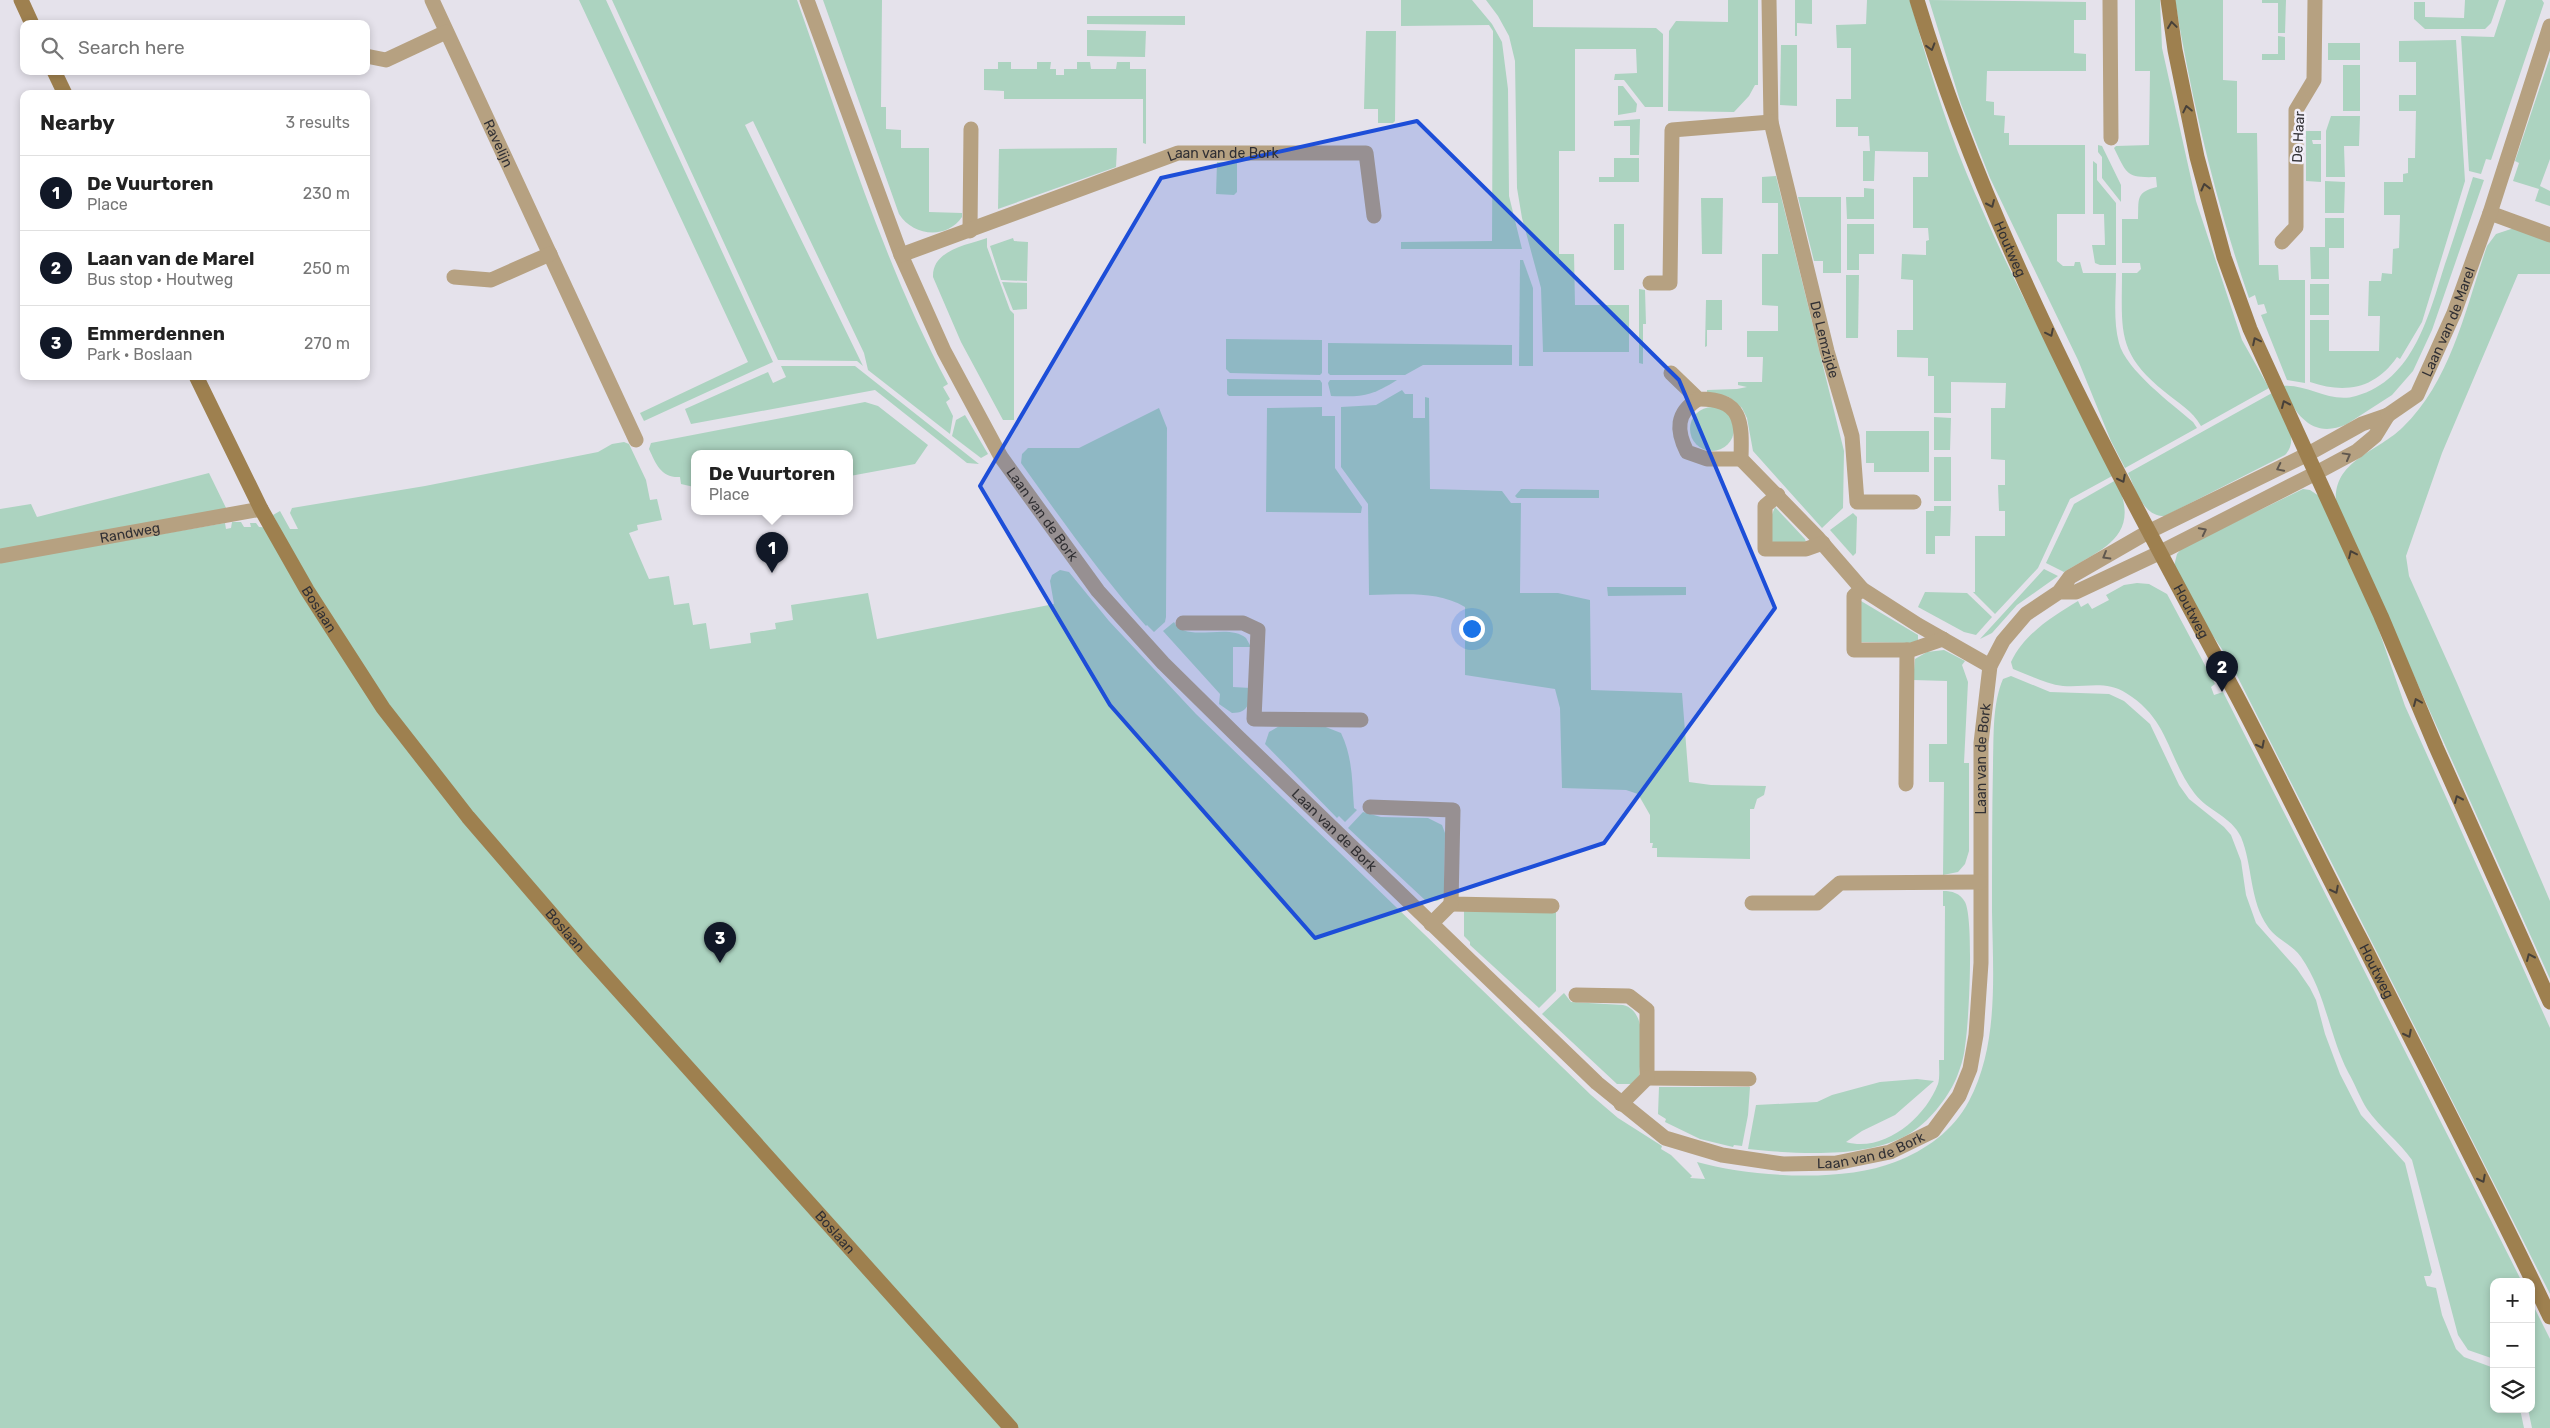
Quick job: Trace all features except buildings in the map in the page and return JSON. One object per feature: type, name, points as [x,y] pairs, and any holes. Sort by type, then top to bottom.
[{"type":"street","points":[[21,0],[30,20]]},
{"type":"street","name":"Ravelijn","points":[[432,0],[636,440]]},
{"type":"street","name":"Laan van de Bork","points":[[807,0],[901,255],[944,351],[1003,460],[1098,591],[1163,663],[1431,924],[1621,1104],[1665,1138],[1722,1155],[1784,1164],[1836,1163],[1890,1152],[1932,1131],[1959,1096],[1970,1069],[1976,1035],[1981,963],[1981,742],[1990,666],[2003,641],[2026,614],[2059,592],[2070,578],[2148,532]]},
{"type":"street","name":"De Lemzijde","points":[[1769,0],[1771,122],[1827,351],[1852,436],[1856,502],[1914,502]]},
{"type":"street","name":"Houtweg","points":[[1917,0],[1938,70],[1971,159],[2029,289],[2148,532],[2239,701],[2550,1317]]},
{"type":"street","points":[[2110,0],[2111,138]]},
{"type":"street","points":[[2168,0],[2175,50],[2197,157],[2224,257],[2250,329],[2308,454],[2550,1002]]},
{"type":"street","name":"De Haar","points":[[2282,242],[2296,227],[2296,110],[2314,80],[2315,0]]},
{"type":"street","name":"Laan van de Marel","points":[[2148,532],[2308,454],[2362,424],[2388,415],[2417,395],[2454,314],[2490,214],[2550,26]]},
{"type":"street","points":[[370,57],[386,60],[446,32]]},
{"type":"street","points":[[56,75],[62,90]]},
{"type":"street","points":[[1650,283],[1670,283],[1672,130],[1771,122]]},
{"type":"street","points":[[970,231],[971,129]]},
{"type":"street","name":"Laan van de Bork","points":[[901,255],[1178,153],[1366,153],[1374,216]]},
{"type":"street","points":[[2490,214],[2550,235]]},
{"type":"street","points":[[454,277],[491,280],[550,254]]},
{"type":"street","points":[[1671,373],[1698,399]]},
{"type":"street","name":"Boslaan","points":[[198,380],[261,509],[307,590],[383,708],[468,817],[585,953],[1011,1428]]},
{"type":"street","points":[[1741,459],[1742,427],[1733,408],[1715,398],[1698,399],[1688,405],[1680,416],[1681,438],[1687,452],[1707,459],[1741,459],[1778,495],[1862,588],[1990,666]]},
{"type":"street","name":"Laan van de Marel","points":[[2159,553],[2357,451],[2376,436],[2388,415]]},
{"type":"street","points":[[1778,495],[1765,506],[1765,549],[1806,549],[1823,543]]},
{"type":"street","name":"Randweg","points":[[0,556],[261,509]]},
{"type":"street","name":"Laan van de Bork","points":[[2059,592],[2076,592],[2159,553]]},
{"type":"street","points":[[1862,588],[1854,596],[1854,650],[1907,650],[1943,639]]},
{"type":"street","points":[[1183,623],[1243,623],[1258,630],[1254,719]]},
{"type":"street","points":[[1906,784],[1907,650]]},
{"type":"street","points":[[1236,735],[1254,719],[1361,720]]},
{"type":"street","points":[[1370,806],[1452,810],[1451,904],[1431,924]]},
{"type":"street","points":[[1752,903],[1817,903],[1840,883],[1980,882]]},
{"type":"street","points":[[1451,904],[1552,906]]},
{"type":"street","points":[[1576,995],[1629,996],[1647,1010],[1647,1078],[1621,1104]]},
{"type":"street","points":[[1647,1078],[1750,1079]]},
{"type":"highlighted area","points":[[1417,121],[1679,380],[1775,608],[1604,843],[1315,938],[1110,705],[980,486],[1161,178]]},
{"type":"green space","points":[[579,0],[606,0],[773,362],[644,421],[640,413],[748,362]]},
{"type":"green space","points":[[612,0],[797,0],[865,195],[903,291],[948,384],[943,387],[950,399],[946,402],[953,416],[950,434],[868,370],[864,353],[753,121],[745,125],[863,366],[857,361],[778,360]]},
{"type":"green space","points":[[823,0],[882,0],[881,107],[886,107],[886,129],[901,130],[901,148],[929,148],[929,212],[962,213],[962,217],[947,229],[939,232],[921,231],[912,227],[899,214]]},
{"type":"green space","points":[[1401,0],[1472,0],[1492,24],[1502,42],[1508,89],[1509,196],[1522,249],[1401,249],[1401,242],[1492,241],[1493,31],[1489,25],[1401,26]]},
{"type":"green space","points":[[1486,0],[1533,0],[1533,27],[1656,28],[1663,34],[1663,107],[1645,107],[1624,80],[1614,80],[1615,74],[1637,73],[1636,49],[1575,49],[1575,151],[1559,151],[1559,254],[1574,254],[1575,305],[1629,305],[1629,352],[1543,352],[1541,288],[1522,218],[1517,188],[1515,61],[1509,36]]},
{"type":"green space","points":[[1728,0],[1758,0],[1758,85],[1755,85],[1749,96],[1734,112],[1668,111],[1669,31],[1676,21],[1728,22]]},
{"type":"green space","points":[[1795,0],[1812,0],[1812,24],[1797,23],[1797,36],[1795,36]]},
{"type":"green space","points":[[1867,0],[1910,0],[1942,108],[1966,172],[2000,249],[2037,325],[2114,475],[2070,499],[2038,568],[1995,614],[1973,592],[1975,592],[1975,536],[2005,536],[2005,511],[1999,511],[1998,485],[2005,485],[2005,460],[1991,459],[1991,408],[2005,408],[2006,383],[1951,382],[1951,413],[1934,413],[1934,376],[1928,376],[1928,358],[1897,357],[1897,330],[1913,330],[1913,280],[1901,279],[1902,254],[1926,255],[1926,241],[1929,240],[1928,228],[1913,228],[1913,177],[1928,177],[1928,152],[1875,151],[1874,181],[1863,181],[1863,151],[1870,151],[1869,136],[1858,136],[1858,127],[1836,127],[1836,99],[1851,99],[1851,48],[1837,48],[1836,25],[1866,24]]},
{"type":"green space","points":[[1929,0],[2086,2],[2086,20],[2074,20],[2074,53],[2086,54],[2086,71],[1987,71],[1986,101],[1994,102],[1994,115],[2005,116],[2004,133],[2009,133],[2009,145],[2085,145],[2085,214],[2057,214],[2057,261],[2063,266],[2074,266],[2075,262],[2080,262],[2083,273],[2116,273],[2116,326],[2123,353],[2140,375],[2193,422],[2197,428],[2125,468],[2111,441],[2078,360],[1990,178],[1961,104]]},
{"type":"green space","points":[[2135,0],[2160,0],[2162,48],[2196,201],[2242,340],[2269,388],[2201,426],[2189,411],[2149,378],[2130,352],[2125,339],[2122,310],[2122,273],[2137,273],[2141,269],[2140,263],[2122,263],[2122,219],[2138,219],[2139,202],[2142,194],[2157,187],[2156,177],[2139,177],[2129,173],[2114,148],[2116,146],[2149,145],[2150,71],[2135,71]]},
{"type":"green space","points":[[2175,0],[2223,0],[2223,80],[2237,81],[2237,133],[2257,133],[2259,265],[2278,265],[2279,280],[2305,280],[2305,383],[2287,380],[2261,315],[2267,313],[2264,304],[2258,305],[2255,295],[2249,298],[2215,188],[2189,76]]},
{"type":"green space","points":[[2262,0],[2286,0],[2285,33],[2278,33],[2278,3],[2262,3]]},
{"type":"green space","points":[[2465,0],[2499,0],[2491,23],[2485,29],[2425,29],[2414,19],[2414,2],[2425,2],[2425,17],[2464,18]]},
{"type":"green space","points":[[2506,0],[2542,0],[2544,3],[2491,160],[2486,159],[2481,174],[2469,171],[2461,36],[2494,37]]},
{"type":"green space","points":[[1087,16],[1185,16],[1185,25],[1087,24]]},
{"type":"green space","points":[[1087,30],[1146,31],[1145,57],[1087,56]]},
{"type":"green space","points":[[1366,31],[1396,31],[1395,121],[1393,123],[1378,123],[1378,109],[1364,109]]},
{"type":"green space","points":[[2278,36],[2285,37],[2285,60],[2262,60],[2262,54],[2278,54]]},
{"type":"green space","points":[[2456,40],[2465,181],[2422,322],[2400,359],[2397,357],[2388,368],[2369,382],[2347,388],[2335,388],[2310,382],[2310,320],[2329,320],[2329,351],[2379,351],[2380,316],[2368,316],[2369,281],[2381,281],[2382,273],[2392,274],[2393,249],[2399,248],[2400,215],[2384,215],[2384,182],[2403,182],[2403,174],[2408,173],[2408,158],[2415,158],[2416,111],[2399,111],[2399,95],[2416,95],[2416,62],[2399,62],[2399,41]]},
{"type":"green space","points":[[2328,43],[2360,43],[2360,60],[2328,60]]},
{"type":"green space","points":[[1781,45],[1797,45],[1797,106],[1780,105]]},
{"type":"green space","points":[[2550,57],[2550,159],[2540,186],[2550,191],[2550,206],[2535,201],[2539,189],[2513,181],[2519,163],[2515,161]]},
{"type":"green space","points":[[998,62],[1011,62],[1011,69],[1037,69],[1037,62],[1051,62],[1050,69],[1056,69],[1056,75],[1064,75],[1064,69],[1077,69],[1077,62],[1090,62],[1091,69],[1116,69],[1117,62],[1130,62],[1130,69],[1146,69],[1146,144],[1143,143],[1143,99],[1004,99],[1004,91],[984,90],[984,69],[998,69]]},
{"type":"green space","points":[[2343,65],[2360,65],[2360,111],[2343,111]]},
{"type":"green space","points":[[1618,86],[1623,86],[1637,104],[1636,112],[1618,115]]},
{"type":"green space","points":[[2331,116],[2360,116],[2359,146],[2344,146],[2345,177],[2326,177],[2326,131]]},
{"type":"green space","points":[[1640,119],[1639,155],[1630,155],[1630,126],[1614,126],[1614,121]]},
{"type":"green space","points":[[2306,131],[2321,131],[2321,140],[2312,140],[2313,144],[2321,144],[2321,182],[2306,181]]},
{"type":"green space","points":[[2098,145],[2102,146],[2121,185],[2121,202],[2102,178],[2102,157],[2098,152]]},
{"type":"green space","points":[[1117,148],[1116,167],[998,209],[999,149]]},
{"type":"green space","points":[[1614,158],[1639,158],[1639,182],[1599,182],[1599,177],[1614,177]]},
{"type":"green space","points":[[2093,161],[2097,164],[2097,180],[2116,203],[2116,265],[2100,265],[2095,263],[2092,245],[2105,245],[2104,214],[2093,214]]},
{"type":"green space","points":[[1217,162],[1237,162],[1237,192],[1234,195],[1216,194]]},
{"type":"green space","points":[[1776,176],[1844,451],[1843,508],[1822,528],[1753,451],[1747,418],[1742,408],[1729,397],[1707,392],[1707,390],[1747,387],[1738,385],[1738,382],[1762,382],[1763,357],[1747,357],[1747,331],[1778,331],[1778,306],[1762,305],[1762,254],[1778,254],[1778,203],[1762,203],[1762,177]]},
{"type":"green space","points":[[2473,177],[2484,180],[2432,330],[2413,371],[2392,395],[2347,424],[2324,429],[2306,422],[2293,406],[2282,386],[2300,387],[2328,396],[2346,398],[2356,396],[2376,388],[2392,376],[2405,360],[2425,324]]},
{"type":"green space","points":[[2325,181],[2345,182],[2344,213],[2325,213]]},
{"type":"green space","points":[[1864,188],[1874,189],[1874,219],[1847,219],[1846,197],[1864,197]]},
{"type":"green space","points":[[1798,197],[1841,197],[1841,273],[1823,273],[1823,261],[1814,261]]},
{"type":"green space","points":[[1701,198],[1723,198],[1722,254],[1702,254]]},
{"type":"green space","points":[[2325,218],[2344,218],[2344,248],[2329,248],[2329,279],[2311,279],[2310,247],[2325,247]]},
{"type":"green space","points":[[1614,224],[1624,224],[1624,270],[1614,270]]},
{"type":"green space","points":[[1847,224],[1874,224],[1874,254],[1859,254],[1859,270],[1847,270]]},
{"type":"green space","points":[[2514,228],[2550,240],[2550,274],[2518,274],[2442,453],[2406,556],[2409,576],[2550,901],[2550,979],[2336,502],[2337,488],[2349,466],[2393,436],[2420,409],[2445,366],[2455,342],[2487,246],[2496,234]]},
{"type":"green space","points":[[987,238],[987,247],[1010,310],[1014,314],[1014,420],[1003,420],[961,342],[933,277],[934,268],[938,260],[944,255],[961,246]]},
{"type":"green space","points":[[1013,238],[1014,241],[1028,242],[1027,281],[1001,280],[990,246]]},
{"type":"green space","points":[[1520,260],[1523,260],[1533,288],[1533,366],[1519,366]]},
{"type":"green space","points":[[1846,275],[1859,275],[1858,338],[1846,338]]},
{"type":"green space","points":[[1002,282],[1027,283],[1027,309],[1013,310]]},
{"type":"green space","points":[[2310,284],[2329,284],[2329,315],[2310,315]]},
{"type":"green space","points":[[1639,289],[1645,290],[1646,324],[1643,324],[1643,364],[1639,363]]},
{"type":"green space","points":[[1706,300],[1722,300],[1722,330],[1707,330],[1707,346],[1705,347]]},
{"type":"green space","points":[[1226,339],[1322,340],[1322,373],[1320,375],[1230,373],[1226,369]]},
{"type":"green space","points":[[1328,343],[1512,345],[1512,365],[1423,365],[1405,375],[1330,375],[1328,373]]},
{"type":"green space","points":[[781,366],[855,366],[979,464],[967,463],[875,390],[691,424],[685,409],[768,372],[773,383],[786,377]]},
{"type":"green space","points":[[1227,379],[1320,380],[1322,383],[1322,396],[1229,396],[1227,394]]},
{"type":"green space","points":[[1330,380],[1397,380],[1380,390],[1365,395],[1331,396],[1328,383]]},
{"type":"green space","points":[[1402,390],[1405,394],[1413,394],[1413,418],[1425,418],[1425,397],[1429,398],[1430,489],[1502,491],[1511,503],[1521,503],[1520,593],[1558,593],[1590,600],[1591,690],[1682,693],[1689,782],[1711,785],[1766,786],[1764,795],[1757,799],[1754,809],[1750,809],[1750,859],[1657,857],[1657,848],[1652,848],[1653,843],[1650,843],[1650,815],[1638,794],[1626,790],[1562,788],[1560,708],[1555,689],[1465,675],[1465,607],[1442,598],[1430,596],[1406,594],[1369,595],[1368,504],[1341,467],[1341,407],[1376,405]]},
{"type":"green space","points":[[2272,393],[2288,424],[2290,432],[2290,448],[2285,455],[2165,516],[2157,515],[2146,507],[2137,494],[2128,473]]},
{"type":"green space","points":[[865,402],[878,406],[928,445],[915,464],[853,475],[853,450],[691,450],[691,486],[681,484],[680,477],[668,475],[660,469],[649,449],[651,443]]},
{"type":"green space","points":[[1322,407],[1322,416],[1335,416],[1335,468],[1362,507],[1361,513],[1266,512],[1267,408]]},
{"type":"green space","points":[[1716,407],[1728,413],[1733,420],[1733,438],[1728,445],[1721,450],[1708,451],[1700,448],[1693,441],[1690,425],[1693,417],[1700,410]]},
{"type":"green space","points":[[1159,408],[1167,428],[1166,617],[1165,622],[1154,632],[1146,626],[1097,566],[1021,463],[1022,454],[1028,448],[1079,448]]},
{"type":"green space","points":[[965,415],[988,454],[981,458],[952,436],[956,420]]},
{"type":"green space","points":[[1934,417],[1951,418],[1950,450],[1934,450]]},
{"type":"green space","points":[[1866,431],[1929,431],[1929,472],[1874,472],[1874,463],[1866,463]]},
{"type":"green space","points":[[624,442],[629,444],[646,480],[650,500],[657,499],[662,520],[637,525],[638,530],[629,533],[649,579],[669,576],[674,605],[689,603],[693,625],[706,623],[710,649],[751,643],[750,633],[776,629],[775,623],[793,620],[791,605],[868,593],[877,639],[1054,604],[1050,581],[1052,575],[1060,570],[1069,572],[1109,621],[1196,714],[1591,1095],[1618,1118],[1662,1146],[1661,1149],[1671,1155],[1692,1176],[1690,1178],[1705,1179],[1697,1162],[1744,1171],[1797,1176],[1849,1173],[1874,1169],[1917,1152],[1938,1138],[1955,1122],[1969,1101],[1979,1079],[1990,1033],[1993,984],[1992,857],[1994,732],[1995,710],[2003,679],[2011,676],[2050,692],[2109,694],[2124,701],[2150,724],[2179,785],[2189,799],[2224,827],[2231,835],[2241,861],[2246,895],[2256,923],[2297,969],[2310,988],[2316,1000],[2325,1034],[2340,1074],[2361,1115],[2405,1163],[2432,1272],[2430,1276],[2424,1276],[2427,1286],[2436,1288],[2442,1315],[2456,1349],[2464,1357],[2490,1367],[2490,1413],[2521,1413],[2524,1428],[0,1428],[0,562],[225,523],[226,529],[231,528],[232,522],[241,522],[244,527],[251,527],[250,523],[256,523],[259,527],[280,528],[273,515],[280,511],[290,529],[298,529],[290,513],[292,508],[425,486],[598,452],[612,444]]},
{"type":"green space","points":[[1934,457],[1951,457],[1951,501],[1934,501]]},
{"type":"green space","points":[[209,473],[227,510],[0,552],[0,509],[31,504],[37,517]]},
{"type":"green space","points":[[2116,480],[2123,499],[2125,514],[2122,527],[2115,538],[2093,555],[2064,572],[2046,563],[2074,504]]},
{"type":"green space","points":[[1521,489],[1599,490],[1599,498],[1517,498],[1515,496]]},
{"type":"green space","points":[[2303,489],[2310,490],[2319,496],[2375,619],[2405,706],[2550,1028],[2550,1294],[2228,658],[2196,611],[2174,566],[2177,554],[2182,548]]},
{"type":"green space","points":[[1934,506],[1951,506],[1950,536],[1935,536],[1935,554],[1926,554],[1926,511],[1934,511]]},
{"type":"green space","points":[[1775,507],[1806,542],[1776,544],[1771,541],[1771,517]]},
{"type":"green space","points":[[1853,513],[1857,517],[1856,553],[1853,556],[1830,530]]},
{"type":"green space","points":[[2044,569],[2058,576],[2017,605],[1992,633],[1980,639]]},
{"type":"green space","points":[[2149,584],[2167,594],[2215,684],[2211,687],[2214,695],[2223,692],[2520,1278],[2490,1278],[2490,1358],[2468,1350],[2458,1335],[2412,1160],[2364,1105],[2336,1043],[2322,999],[2301,957],[2271,931],[2262,917],[2254,894],[2245,848],[2237,830],[2195,794],[2179,767],[2160,727],[2140,704],[2126,693],[2118,689],[2095,685],[2057,685],[2013,669],[2011,662],[2023,643],[2049,620],[2078,601],[2081,607],[2088,603],[2092,609],[2109,600],[2106,595],[2124,585]]},
{"type":"green space","points":[[1607,587],[1686,587],[1686,595],[1608,596]]},
{"type":"green space","points":[[1925,592],[1967,593],[1992,617],[1976,635],[1964,632],[1918,607]]},
{"type":"green space","points":[[1861,601],[1918,635],[1918,640],[1912,643],[1861,642]]},
{"type":"green space","points":[[1174,622],[1188,632],[1229,632],[1246,638],[1251,647],[1233,647],[1233,687],[1251,688],[1248,706],[1245,709],[1232,713],[1219,704],[1220,694],[1163,631]]},
{"type":"green space","points":[[1944,650],[1965,661],[1962,665],[1968,682],[1964,763],[1969,763],[1969,851],[1965,864],[1958,872],[1943,875],[1944,782],[1929,782],[1929,744],[1947,744],[1947,681],[1913,680],[1915,659],[1927,652]]},
{"type":"green space","points":[[1318,724],[1341,733],[1348,752],[1354,808],[1357,810],[1345,822],[1339,816],[1337,818],[1265,744],[1269,732],[1281,725]]},
{"type":"green space","points":[[1363,812],[1381,817],[1428,818],[1442,825],[1445,833],[1444,897],[1437,901],[1426,901],[1348,828]]},
{"type":"green space","points":[[1943,891],[1950,891],[1961,896],[1965,902],[1968,912],[1970,972],[1964,1055],[1956,1079],[1942,1102],[1923,1124],[1909,1134],[1872,1148],[1830,1153],[1748,1149],[1756,1105],[1817,1102],[1832,1095],[1880,1082],[1917,1079],[1934,1081],[1895,1115],[1862,1131],[1846,1142],[1860,1144],[1875,1142],[1901,1130],[1923,1109],[1932,1097],[1938,1084],[1939,1060],[1944,1060],[1945,906],[1943,906]]},
{"type":"green space","points":[[1556,910],[1556,991],[1539,1008],[1470,945],[1470,942],[1464,936],[1464,911]]},
{"type":"green space","points":[[1564,993],[1571,1002],[1623,1005],[1631,1009],[1637,1016],[1642,1035],[1642,1046],[1639,1076],[1631,1084],[1617,1084],[1542,1014]]},
{"type":"green space","points":[[1659,1087],[1750,1087],[1748,1115],[1742,1146],[1734,1145],[1733,1147],[1700,1139],[1665,1122],[1666,1119],[1658,1114]]},
{"type":"green space","points":[[2535,1309],[2550,1339],[2550,1428],[2532,1428],[2529,1413],[2535,1413]]},
{"type":"place","name":"De Vuurtoren","points":[[772,573]]},
{"type":"place","name":"Laan van de Marel","points":[[2222,692]]},
{"type":"place","name":"Emmerdennen","points":[[720,963]]}]
